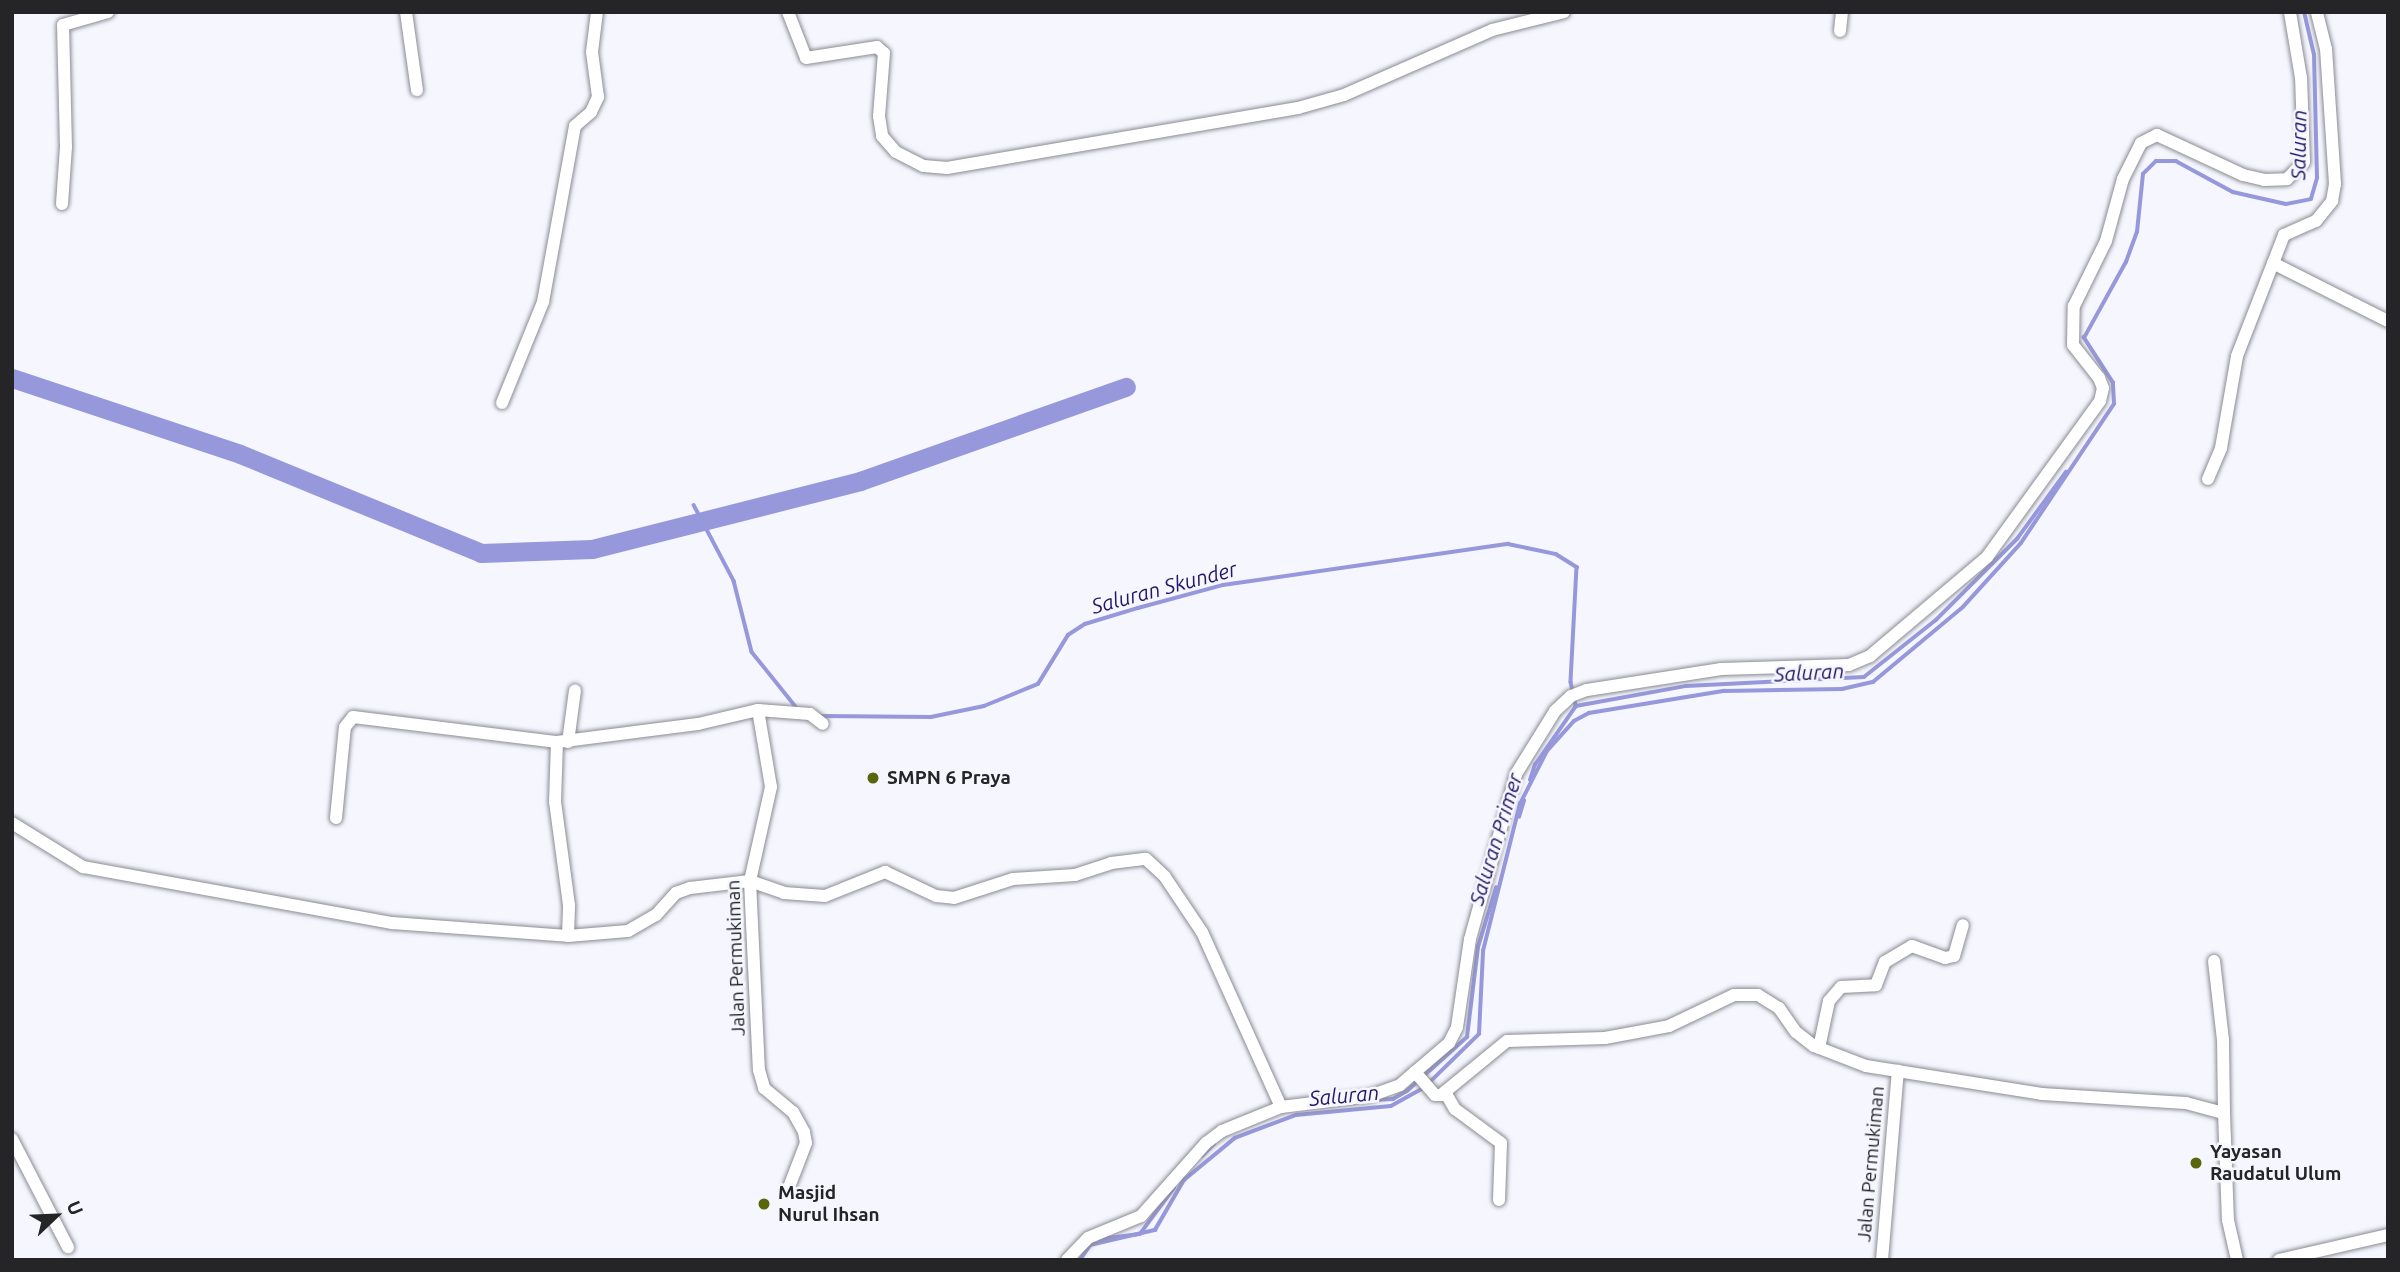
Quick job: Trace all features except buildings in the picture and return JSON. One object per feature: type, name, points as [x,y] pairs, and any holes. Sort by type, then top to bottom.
[{"type":"street","points":[[62,204],[66,147],[63,25],[108,12]]},
{"type":"street","points":[[406,12],[417,90]]},
{"type":"street","points":[[502,403],[543,302],[575,126],[591,112],[598,97],[592,52],[597,12]]},
{"type":"street","points":[[788,12],[806,58],[877,47],[884,53],[879,116],[882,136],[896,152],[924,166],[947,167],[1298,108],[1344,94],[1492,30],[1564,12]]},
{"type":"street","points":[[1840,31],[1842,12]]},
{"type":"street","points":[[1067,1260],[1088,1238],[1141,1216],[1206,1143],[1222,1131],[1281,1107],[1370,1096],[1400,1085],[1418,1074],[1449,1044],[1457,1027],[1469,939],[1516,774],[1555,711],[1571,696],[1587,690],[1721,669],[1849,665],[1870,656],[1987,557],[2100,401],[2103,388],[2099,378],[2073,345],[2074,306],[2106,241],[2123,179],[2141,144],[2157,135],[2243,175],[2264,180],[2287,179],[2304,162],[2301,78],[2290,12]]},
{"type":"street","points":[[2208,478],[2221,448],[2237,356],[2284,235],[2325,213],[2335,184],[2326,49],[2317,12]]},
{"type":"street","points":[[2273,263],[2388,321]]},
{"type":"street","points":[[568,936],[569,905],[554,791],[562,742],[575,690]]},
{"type":"street","points":[[336,818],[345,727],[354,717],[562,742],[698,724],[758,710],[810,715],[823,724]]},
{"type":"street","name":"Jalan Permukiman","points":[[758,710],[771,787],[750,881],[759,1070],[764,1088],[793,1112],[804,1132],[806,1143],[789,1187]]},
{"type":"street","points":[[12,822],[83,867],[392,923],[568,936],[628,931],[656,915],[682,890],[750,881],[784,893],[825,896],[885,872],[936,896],[954,898],[1013,879],[1075,875],[1146,859],[1165,877],[1202,932],[1281,1107]]},
{"type":"street","points":[[1819,1048],[1829,1002],[1841,987],[1876,985],[1885,962],[1912,946],[1945,958],[1954,956],[1963,926]]},
{"type":"street","points":[[2214,961],[2223,1040],[2228,1220],[2236,1260]]},
{"type":"street","points":[[1440,1093],[1507,1041],[1605,1038],[1669,1026],[1734,995],[1758,995],[1779,1009],[1796,1032],[1819,1048],[1866,1066],[2042,1094],[2186,1103],[2224,1113]]},
{"type":"street","name":"Jalan Permukiman","points":[[1882,1260],[1898,1071]]},
{"type":"street","points":[[1418,1074],[1455,1109],[1500,1143],[1499,1200]]},
{"type":"street","points":[[12,1139],[68,1247]]},
{"type":"street","points":[[2279,1260],[2388,1235]]},
{"type":"waterway","name":"Saluran","points":[[1429,1083],[1479,1034],[1483,951],[1520,804],[1547,751],[1574,721],[1589,713],[1724,691],[1842,689],[1873,682],[1963,607],[2021,543],[2114,404],[2113,383],[2084,338],[2126,262],[2137,232],[2143,174],[2156,161],[2176,161],[2233,192],[2286,204],[2311,199],[2317,178],[2314,55],[2304,12]]},
{"type":"waterway","points":[[12,378],[240,454],[481,553],[592,549],[860,481],[1126,387]]},
{"type":"waterway","name":"Saluran Primer","points":[[1530,780],[1535,765],[1576,706],[1686,686],[1864,677],[1936,620],[2017,539],[2066,472]]},
{"type":"waterway","name":"Saluran Skunder","points":[[694,505],[734,581],[752,652],[797,708]]},
{"type":"waterway","name":"Saluran Skunder","points":[[821,716],[931,717],[984,706],[1038,684],[1068,635],[1085,624],[1223,585],[1508,544],[1556,554],[1577,567],[1571,682],[1576,706]]},
{"type":"waterway","name":"Saluran","points":[[1519,817],[1524,801]]},
{"type":"waterway","name":"Saluran Primer","points":[[1374,1100],[1393,1099],[1407,1091],[1467,1037],[1478,947],[1496,888]]},
{"type":"waterway","name":"Saluran","points":[[1080,1260],[1090,1245],[1155,1230],[1184,1180],[1235,1138],[1296,1115],[1391,1106],[1423,1088]]},
{"type":"waterway","name":"Saluran Primer","points":[[1202,1156],[1214,1144]]},
{"type":"waterway","name":"Saluran Primer","points":[[1100,1239],[1140,1234],[1174,1188]]},
{"type":"place","name":"SMPN 6 Praya","points":[[873,778]]},
{"type":"place","name":"Yayasan Raudatul Ulum","points":[[2196,1163]]},
{"type":"place","name":"Masjid Nurul Ihsan","points":[[764,1204]]}]
